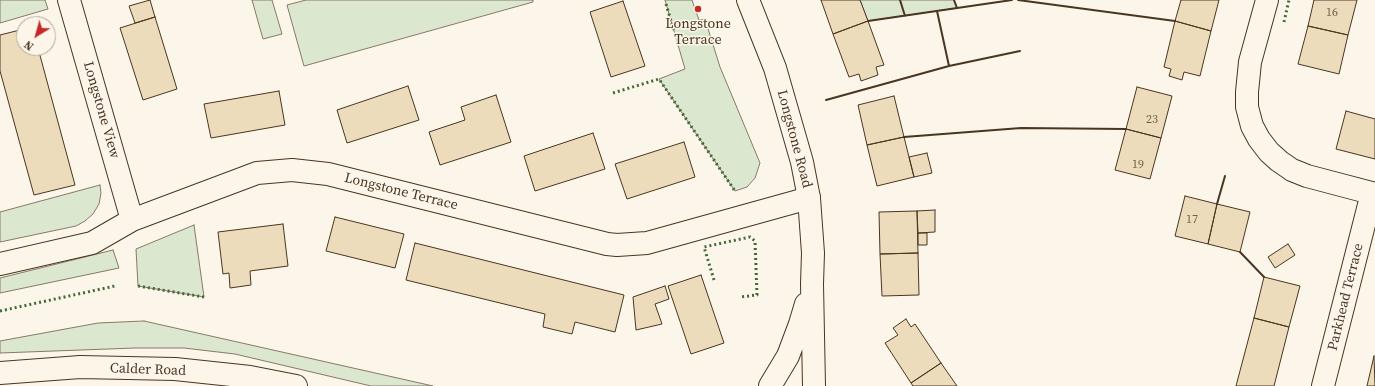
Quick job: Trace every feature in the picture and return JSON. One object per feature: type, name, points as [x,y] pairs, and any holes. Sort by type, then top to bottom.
[{"type":"street","name":"Longstone View","points":[[69,0],[132,220]]},
{"type":"street","name":"Longstone Road","points":[[748,0],[775,68],[802,162],[809,198],[813,253],[812,284],[814,386]]},
{"type":"street","name":"Parkhead Terrace","points":[[1267,0],[1250,62],[1247,92],[1247,107],[1252,126],[1259,140],[1269,152],[1292,170],[1306,176],[1374,194],[1323,386]]},
{"type":"street","name":"Longstone Terrace","points":[[0,264],[92,243],[132,220],[257,173],[292,170],[328,174],[606,244],[617,245],[647,243],[809,198]]},
{"type":"street","name":"Longstone Road","points":[[770,386],[788,356],[800,324],[812,284]]},
{"type":"street","name":"Calder Road","points":[[0,373],[80,367],[175,369],[250,377],[296,386]]},
{"type":"green space","points":[[0,0],[45,0],[48,9],[24,16],[16,16],[16,18],[0,23]]},
{"type":"green space","points":[[252,0],[272,0],[282,34],[263,39]]},
{"type":"green space","points":[[306,0],[533,0],[533,2],[304,66],[287,5]]},
{"type":"green space","points":[[665,0],[692,0],[699,20],[705,19],[720,67],[760,163],[755,178],[747,187],[735,191],[659,79],[685,69]]},
{"type":"green space","points":[[860,0],[954,0],[957,8],[868,21]]},
{"type":"green space","points":[[100,185],[101,193],[99,204],[93,214],[85,221],[76,226],[0,242],[0,212]]},
{"type":"green space","points":[[194,225],[204,297],[138,286],[136,249]]},
{"type":"green space","points":[[113,250],[119,268],[0,293],[0,278]]},
{"type":"green space","points":[[144,321],[433,386],[371,386],[235,354],[184,348],[135,348],[0,353],[0,341],[98,323]]},
{"type":"building","points":[[150,0],[155,17],[135,23],[129,6]]},
{"type":"building","points":[[821,0],[860,0],[868,21],[833,34]]},
{"type":"building","points":[[1181,0],[1219,0],[1211,31],[1175,21]]},
{"type":"building","points":[[1314,0],[1357,0],[1348,35],[1308,26]]},
{"type":"building","points":[[623,1],[645,66],[611,77],[590,12]]},
{"type":"building","points":[[155,17],[177,89],[143,100],[120,28]]},
{"type":"building","points":[[868,21],[884,65],[876,67],[878,75],[861,81],[859,74],[849,77],[833,34]]},
{"type":"building","points":[[1175,21],[1211,31],[1200,76],[1184,72],[1182,80],[1169,76],[1171,69],[1164,67]]},
{"type":"building","points":[[1308,26],[1348,35],[1339,74],[1298,64]]},
{"type":"building","points":[[16,31],[16,56],[40,56],[75,185],[34,195],[0,71],[0,35]]},
{"type":"building","points":[[408,86],[419,120],[347,143],[337,110]]},
{"type":"building","points":[[1137,87],[1172,96],[1161,138],[1126,129]]},
{"type":"building","points":[[279,91],[285,125],[211,138],[204,104]]},
{"type":"building","points":[[496,95],[511,142],[440,165],[429,132],[465,120],[461,107]]},
{"type":"building","points":[[894,96],[904,137],[867,145],[858,105]]},
{"type":"building","points":[[1346,111],[1375,119],[1375,159],[1336,149]]},
{"type":"building","points":[[1126,129],[1161,138],[1150,179],[1115,170]]},
{"type":"building","points":[[593,133],[605,169],[535,191],[524,156]]},
{"type":"building","points":[[904,137],[914,177],[877,186],[867,145]]},
{"type":"building","points":[[684,142],[695,177],[627,199],[615,164]]},
{"type":"building","points":[[927,153],[932,173],[914,177],[909,157]]},
{"type":"building","points":[[1185,196],[1217,204],[1208,244],[1175,236]]},
{"type":"building","points":[[1217,204],[1250,212],[1240,252],[1208,244]]},
{"type":"building","points":[[935,210],[935,232],[918,233],[917,211]]},
{"type":"building","points":[[917,211],[918,253],[880,254],[879,212]]},
{"type":"building","points":[[335,217],[404,234],[395,268],[326,251]]},
{"type":"building","points":[[283,224],[288,266],[250,271],[251,285],[230,288],[229,273],[223,274],[218,232]]},
{"type":"building","points":[[918,233],[927,233],[927,245],[918,245]]},
{"type":"building","points":[[415,243],[624,295],[615,332],[575,322],[572,334],[543,327],[545,314],[406,280]]},
{"type":"building","points":[[1288,244],[1295,255],[1275,268],[1268,257]]},
{"type":"building","points":[[918,253],[919,295],[882,296],[880,254]]},
{"type":"building","points":[[701,275],[724,343],[691,354],[668,286]]},
{"type":"building","points":[[1264,277],[1300,286],[1289,327],[1254,318]]},
{"type":"building","points":[[665,286],[669,299],[655,304],[662,324],[636,330],[633,297]]},
{"type":"building","points":[[1254,318],[1289,327],[1274,386],[1236,386]]},
{"type":"building","points":[[906,319],[911,327],[915,324],[941,363],[911,383],[885,343],[898,335],[893,328]]},
{"type":"building","points":[[1374,356],[1375,386],[1367,386]]},
{"type":"building","points":[[941,363],[957,386],[913,386],[911,383]]},
{"type":"hedge","points":[[1284,22],[1289,0]]},
{"type":"hedge","points":[[666,4],[674,31]]},
{"type":"hedge","points":[[613,93],[659,79],[735,191]]},
{"type":"hedge","points":[[714,280],[704,247],[750,237],[755,241],[757,295],[740,297]]},
{"type":"hedge","points":[[0,311],[115,286]]},
{"type":"hedge","points":[[138,286],[204,297]]},
{"type":"wall","points":[[900,0],[905,16]]},
{"type":"wall","points":[[954,0],[957,8]]},
{"type":"wall","points":[[868,21],[1012,0]]},
{"type":"wall","points":[[1018,0],[1175,21]]},
{"type":"wall","points":[[937,11],[949,66]]},
{"type":"wall","points":[[826,100],[949,66],[1020,51]]},
{"type":"wall","points":[[904,137],[1021,128],[1126,129]]},
{"type":"wall","points":[[1217,204],[1225,176]]},
{"type":"wall","points":[[1240,252],[1264,277]]},
{"type":"place","name":"Longstone Terrace","points":[[698,9]]}]
